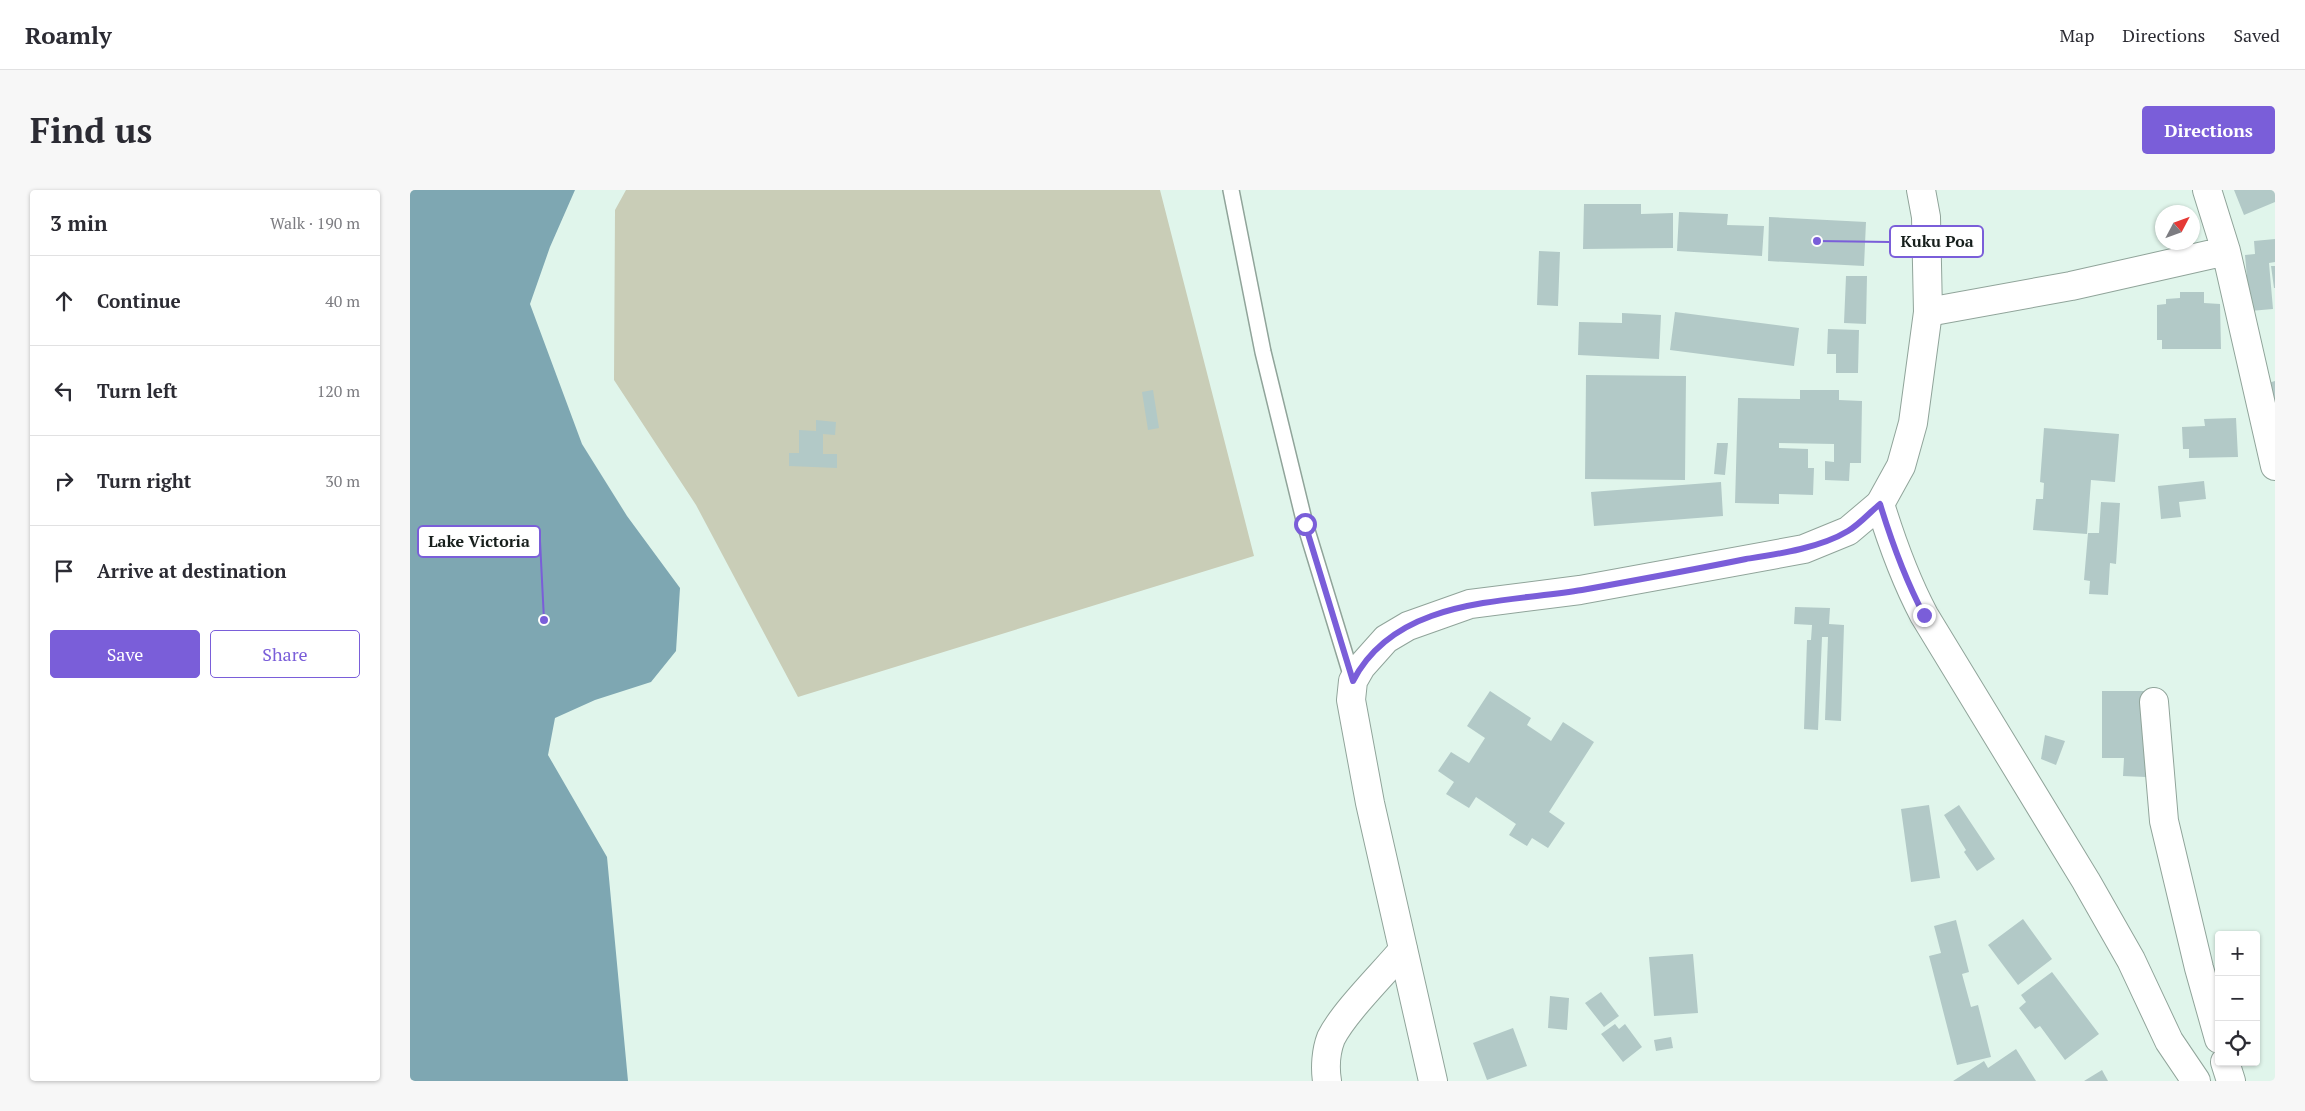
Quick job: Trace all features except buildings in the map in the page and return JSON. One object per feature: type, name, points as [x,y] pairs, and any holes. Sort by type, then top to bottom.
[{"type":"street","points":[[1433,1081],[1370,803],[1351,700],[1353,681],[1366,658],[1386,639],[1408,626],[1470,604],[1580,590],[1804,549],[1848,531],[1880,504],[1901,466],[1913,423],[1928,312],[1926,217],[1921,190]]},
{"type":"street","points":[[2207,190],[2226,251],[2275,466]]},
{"type":"street","points":[[1928,312],[2071,286],[2226,251]]},
{"type":"street","points":[[1880,504],[1899,563],[1924,615],[2086,881],[2131,960],[2169,1041],[2196,1081]]},
{"type":"street","points":[[2154,702],[2164,822],[2199,968],[2215,1025]]},
{"type":"street","points":[[1327,1081],[1326,1060],[1331,1039],[1340,1024],[1403,950]]},
{"type":"street","points":[[2227,1066],[2231,1081]]},
{"type":"lane","points":[[1231,190],[1263,352],[1305,524],[1353,681]]},
{"type":"green space","points":[[626,190],[1160,190],[1254,556],[798,697],[696,505],[614,380],[615,210]]},
{"type":"water","points":[[410,190],[575,190],[550,247],[530,304],[582,444],[627,516],[680,588],[676,651],[651,682],[595,700],[555,718],[548,755],[607,857],[628,1081],[410,1081]]},
{"type":"place","name":"Kuku Poa","points":[[1817,241]]},
{"type":"place","name":"Lake Victoria","points":[[544,620]]},
{"type":"route","points":[[1305,524],[1353,681],[1366,658],[1386,639],[1408,626],[1470,604],[1580,590],[1804,549],[1848,531],[1880,504],[1896,556],[1924,615]]}]
